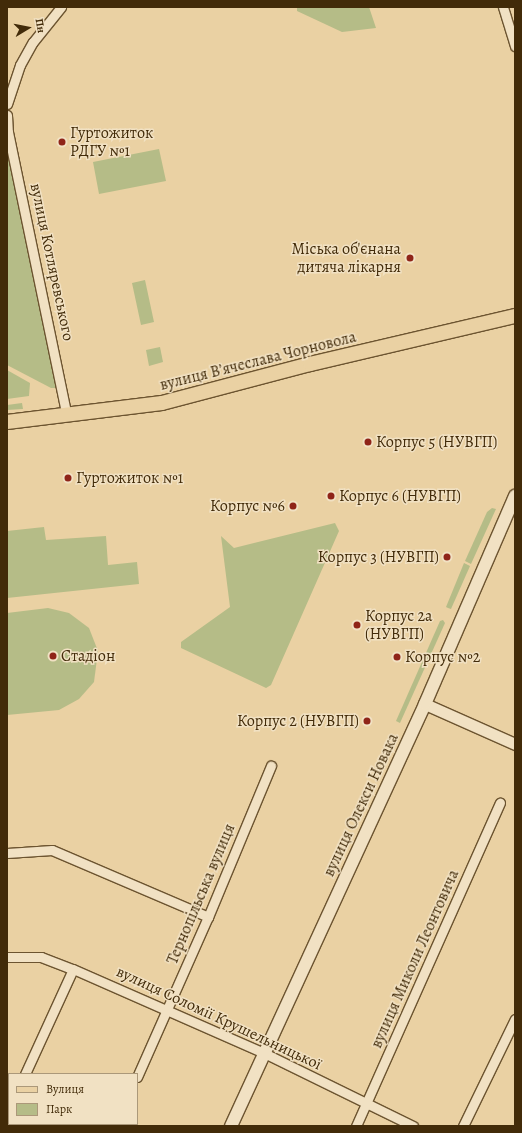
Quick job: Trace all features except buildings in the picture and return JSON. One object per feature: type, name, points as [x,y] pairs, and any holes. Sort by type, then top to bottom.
[{"type":"main road","name":"вулиця Вʼячеслава Чорновола","points":[[7,422],[68,416],[162,403],[310,364],[515,316]]},
{"type":"main road","name":"вулиця Олекси Новака","points":[[231,1126],[425,704],[515,496]]},
{"type":"street","points":[[7,104],[20,65],[33,42],[61,7]]},
{"type":"street","points":[[503,7],[515,46]]},
{"type":"street","name":"вулиця Котляревського","points":[[7,115],[8,132],[68,416]]},
{"type":"street","points":[[425,704],[515,744]]},
{"type":"street","name":"Тернопільська вулиця","points":[[138,1075],[168,1010],[271,766]]},
{"type":"street","name":"вулиця Миколи Леонтовича","points":[[356,1126],[500,803]]},
{"type":"street","points":[[7,853],[52,850],[208,917]]},
{"type":"street","name":"вулиця Соломії Крушельницької","points":[[7,957],[41,957],[73,969],[264,1053],[412,1126]]},
{"type":"street","points":[[25,1073],[73,969]]},
{"type":"street","points":[[463,1126],[515,1019]]},
{"type":"green space","points":[[297,7],[369,7],[376,28],[342,32],[297,11]]},
{"type":"green space","points":[[159,149],[166,181],[99,194],[93,162]]},
{"type":"green space","points":[[7,150],[58,372],[58,384],[56,388],[51,388],[7,365]]},
{"type":"green space","points":[[145,280],[154,322],[141,325],[132,283]]},
{"type":"green space","points":[[160,347],[163,362],[149,366],[146,350]]},
{"type":"green space","points":[[7,370],[30,383],[29,396],[7,399]]},
{"type":"green space","points":[[22,403],[23,409],[7,410],[7,405]]},
{"type":"green space","points":[[492,508],[496,509],[471,564],[465,561],[487,512]]},
{"type":"green space","points":[[335,523],[339,531],[271,685],[266,688],[181,648],[181,642],[230,607],[221,536],[234,548]]},
{"type":"green space","points":[[44,527],[46,540],[106,536],[108,565],[137,562],[139,584],[7,598],[7,531]]},
{"type":"green space","points":[[464,563],[470,566],[451,609],[446,607]]},
{"type":"green space","name":"Стадіон","points":[[48,608],[69,613],[89,628],[98,651],[94,682],[79,699],[59,710],[7,715],[7,613]]},
{"type":"green space","points":[[443,620],[445,623],[400,723],[396,721],[440,621]]},
{"type":"place","name":"Гуртожиток РДГУ №1","points":[[62,142]]},
{"type":"place","name":"Міська об'єнана дитяча лікарня","points":[[410,258]]},
{"type":"place","name":"Корпус 5 (НУВГП)","points":[[368,442]]},
{"type":"place","name":"Гуртожиток №1","points":[[68,478]]},
{"type":"place","name":"Корпус 6 (НУВГП)","points":[[331,496]]},
{"type":"place","name":"Корпус №6","points":[[293,506]]},
{"type":"place","name":"Корпус 3 (НУВГП)","points":[[447,557]]},
{"type":"place","name":"Корпус 2а (НУВГП)","points":[[357,625]]},
{"type":"place","name":"Стадіон","points":[[53,656]]},
{"type":"place","name":"Корпус №2","points":[[397,657]]},
{"type":"place","name":"Корпус 2 (НУВГП)","points":[[367,721]]}]
